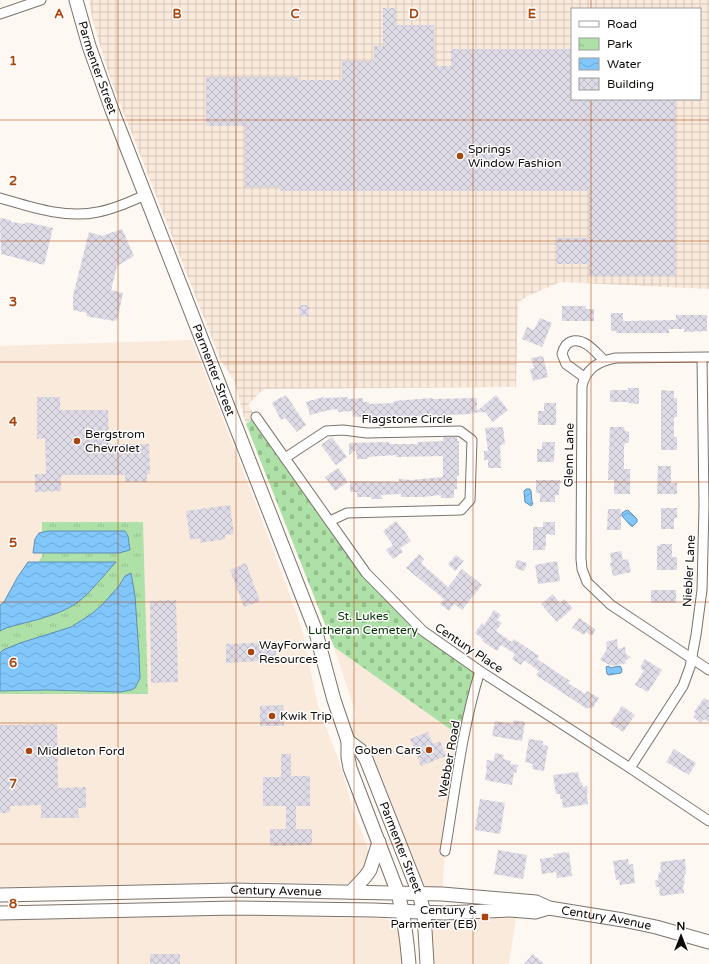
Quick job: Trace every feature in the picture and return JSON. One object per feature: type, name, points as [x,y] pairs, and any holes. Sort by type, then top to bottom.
[{"type":"main road","name":"Parmenter Street","points":[[76,0],[92,58],[310,615],[334,700],[348,741],[350,768],[398,893],[407,934],[409,964]]},
{"type":"main road","name":"Parmenter Street","points":[[348,741],[360,750],[366,759],[419,893],[424,913],[427,964]]},
{"type":"main road","points":[[351,892],[366,877],[370,870],[379,842]]},
{"type":"main road","name":"Century Avenue","points":[[0,895],[235,890],[442,894],[536,902],[549,908],[569,910],[656,927],[709,942]]},
{"type":"main road","name":"Century Avenue","points":[[0,913],[235,908],[373,910],[444,913],[510,910],[535,912],[549,908]]},
{"type":"street","points":[[0,14],[41,0]]},
{"type":"street","points":[[0,198],[45,210],[71,214],[98,213],[120,206],[145,195]]},
{"type":"street","points":[[604,360],[586,343],[578,340],[569,342],[564,346],[562,354],[566,364],[584,377],[604,360],[616,358],[706,358]]},
{"type":"street","name":"Niebler Lane","points":[[630,768],[679,694],[692,658],[706,561],[704,412],[706,358]]},
{"type":"street","name":"Glenn Lane","points":[[584,377],[582,386],[581,559],[582,569],[587,582],[616,608],[709,670]]},
{"type":"street","name":"Century Place","points":[[256,417],[366,572],[423,631],[480,671],[709,821]]},
{"type":"street","name":"Flagstone Circle","points":[[285,458],[326,431],[343,430],[366,433],[460,431],[472,440],[470,500],[462,510],[347,513],[330,521]]},
{"type":"street","name":"Webber Road","points":[[445,851],[464,739],[475,686],[480,671]]},
{"type":"shaded area","points":[[89,0],[709,0],[709,289],[560,282],[518,302],[516,387],[266,389],[259,393],[248,405],[256,417],[246,424],[234,380],[220,359],[110,78],[93,22]]},
{"type":"shaded area","points":[[192,340],[261,517],[300,623],[307,649],[318,706],[339,761],[353,810],[370,855],[369,864],[352,882],[345,884],[258,882],[0,887],[0,694],[148,693],[143,522],[42,522],[42,556],[10,613],[0,613],[0,346]]},
{"type":"shaded area","points":[[334,647],[464,739],[445,851],[442,894],[419,893],[366,759],[348,741],[356,714]]},
{"type":"shaded area","points":[[517,911],[509,964],[427,964],[424,913]]},
{"type":"shaded area","points":[[256,915],[386,919],[397,928],[401,945],[402,964],[0,964],[0,920]]},
{"type":"green space","name":"St. Lukes Lutheran Cemetery","points":[[256,417],[366,573],[395,603],[480,671],[464,739],[334,647],[246,424]]},
{"type":"green space","points":[[42,522],[143,522],[148,694],[0,694],[0,613],[10,612],[42,556]]},
{"type":"water","points":[[526,489],[530,489],[531,491],[533,504],[531,506],[525,502],[524,491]]},
{"type":"water","points":[[628,510],[637,519],[637,522],[633,526],[631,526],[622,516],[622,513]]},
{"type":"water","points":[[48,531],[125,531],[128,536],[130,550],[119,553],[33,553],[35,539],[39,533]]},
{"type":"water","points":[[28,562],[116,562],[93,588],[77,603],[69,608],[52,615],[0,631],[0,605],[4,602],[17,578]]},
{"type":"water","points":[[131,573],[135,596],[140,678],[135,688],[120,692],[47,690],[0,691],[0,653],[3,650],[71,627],[90,615],[102,605],[119,586],[125,576]]},
{"type":"water","points":[[609,666],[610,668],[619,666],[621,667],[622,671],[621,673],[609,675],[607,674],[606,667]]},
{"type":"building","name":"Springs Window Fashion","points":[[383,8],[396,8],[396,25],[434,25],[435,66],[451,66],[451,49],[571,49],[571,100],[676,100],[676,276],[589,276],[589,264],[556,264],[556,238],[589,238],[589,191],[280,191],[280,187],[245,187],[245,126],[206,126],[206,77],[298,77],[298,80],[342,80],[342,61],[374,61],[374,46],[383,46]]},
{"type":"building","points":[[0,218],[11,220],[11,222],[25,224],[26,222],[53,228],[44,265],[1,254]]},
{"type":"building","points":[[122,229],[134,256],[117,266],[111,290],[123,293],[117,321],[86,316],[87,313],[73,310],[73,296],[89,232],[102,236]]},
{"type":"building","points":[[299,305],[309,305],[309,316],[303,317],[299,314]]},
{"type":"building","points":[[562,306],[586,306],[586,309],[594,309],[594,321],[562,321]]},
{"type":"building","points":[[611,313],[623,313],[623,321],[676,320],[676,315],[707,315],[707,331],[684,332],[684,329],[669,329],[669,333],[616,333],[616,331],[611,331]]},
{"type":"building","points":[[540,318],[552,323],[542,347],[522,339],[527,327],[534,330]]},
{"type":"building","points":[[543,356],[548,377],[533,381],[530,369],[534,368],[531,358]]},
{"type":"building","points":[[628,388],[639,388],[639,404],[628,402],[610,402],[610,390],[628,390]]},
{"type":"building","points":[[661,390],[674,391],[674,398],[677,398],[677,417],[674,417],[674,437],[677,437],[677,450],[661,450]]},
{"type":"building","points":[[286,395],[306,425],[297,432],[285,418],[281,420],[272,403]]},
{"type":"building","points":[[496,395],[508,410],[493,422],[485,412],[447,415],[447,417],[437,417],[437,415],[373,419],[373,416],[353,417],[352,411],[338,412],[338,409],[310,415],[306,402],[323,397],[348,397],[348,399],[363,398],[363,402],[369,402],[369,404],[394,403],[394,401],[432,398],[477,398],[477,411]]},
{"type":"building","name":"Bergstrom Chevrolet","points":[[37,397],[60,397],[60,410],[108,410],[109,444],[149,444],[150,474],[147,474],[147,482],[125,482],[125,475],[61,475],[61,491],[35,492],[35,474],[46,474],[45,438],[37,439]]},
{"type":"building","points":[[544,403],[556,403],[556,425],[538,425],[538,411],[544,411]]},
{"type":"building","points":[[503,427],[505,444],[500,445],[501,468],[488,468],[488,460],[484,460],[484,451],[488,451],[485,428]]},
{"type":"building","points":[[610,427],[624,427],[625,431],[629,432],[629,443],[625,443],[624,447],[624,469],[630,469],[630,494],[614,494],[614,480],[608,480]]},
{"type":"building","points":[[332,437],[347,457],[336,465],[321,445]]},
{"type":"building","points":[[443,437],[457,437],[457,441],[459,441],[459,476],[457,476],[457,489],[454,489],[454,498],[441,498],[441,495],[401,497],[401,494],[381,495],[382,499],[371,499],[371,497],[357,497],[357,492],[350,492],[350,481],[399,482],[399,479],[411,480],[443,477],[443,456],[396,457],[396,455],[357,459],[356,450],[349,455],[349,443],[389,442],[389,444],[418,444],[418,442],[443,441]]},
{"type":"building","points":[[542,442],[555,442],[554,462],[537,462],[537,449],[542,449]]},
{"type":"building","points":[[658,466],[671,466],[671,483],[677,483],[677,494],[657,494]]},
{"type":"building","points":[[338,468],[348,482],[335,491],[325,477]]},
{"type":"building","points":[[536,480],[560,480],[559,495],[555,495],[555,502],[540,502],[540,493],[536,493]]},
{"type":"building","points":[[230,505],[234,534],[225,535],[225,539],[200,543],[200,538],[190,540],[186,511]]},
{"type":"building","points":[[661,508],[677,508],[677,518],[674,518],[674,529],[661,529]]},
{"type":"building","points":[[608,509],[621,509],[621,530],[607,530]]},
{"type":"building","points":[[396,521],[411,541],[400,548],[403,552],[393,559],[386,550],[393,545],[383,531]]},
{"type":"building","points":[[543,522],[555,522],[555,535],[546,534],[545,550],[533,550],[533,527],[543,527]]},
{"type":"building","points":[[660,544],[672,544],[672,557],[677,557],[677,570],[657,570],[657,546],[660,546]]},
{"type":"building","points":[[621,551],[623,560],[628,559],[631,572],[613,576],[610,563],[612,563],[610,553]]},
{"type":"building","points":[[419,554],[424,559],[421,563],[448,587],[462,569],[482,585],[462,610],[454,604],[449,611],[440,604],[444,599],[406,568]]},
{"type":"building","points":[[456,555],[464,561],[455,571],[448,564]]},
{"type":"building","points":[[517,560],[527,563],[524,571],[515,568]]},
{"type":"building","points":[[557,561],[560,581],[538,584],[535,565]]},
{"type":"building","points":[[246,563],[260,601],[244,607],[230,570]]},
{"type":"building","points":[[651,590],[676,590],[676,603],[651,603]]},
{"type":"building","points":[[553,594],[560,603],[564,599],[573,608],[557,622],[541,604]]},
{"type":"building","points":[[176,600],[178,682],[151,683],[150,601]]},
{"type":"building","points":[[494,610],[501,615],[497,620],[502,623],[496,631],[512,642],[514,639],[539,656],[537,659],[570,681],[568,683],[585,694],[587,691],[599,698],[592,709],[588,707],[587,709],[536,675],[539,671],[524,660],[521,665],[512,659],[515,654],[501,645],[497,651],[482,641],[483,639],[475,633],[482,623],[484,625]]},
{"type":"building","points":[[579,618],[595,629],[592,636],[586,632],[584,635],[572,628]]},
{"type":"building","points":[[617,639],[618,649],[625,647],[626,654],[631,657],[625,661],[626,663],[612,666],[600,660],[607,649],[606,642]]},
{"type":"building","name":"WayForward Resources","points":[[276,642],[276,660],[226,663],[226,644]]},
{"type":"building","points":[[645,659],[662,670],[648,692],[635,685],[644,670],[641,669],[641,666]]},
{"type":"building","points":[[704,698],[709,701],[709,722],[704,719],[701,723],[693,717],[696,713],[694,712]]},
{"type":"building","name":"Kwik Trip","points":[[283,705],[284,726],[260,726],[260,706]]},
{"type":"building","points":[[622,706],[635,715],[623,732],[610,723]]},
{"type":"building","points":[[514,720],[525,722],[522,741],[492,736],[495,721],[513,724]]},
{"type":"building","name":"Middleton Ford","points":[[57,724],[58,788],[86,787],[86,808],[78,808],[79,818],[41,818],[41,805],[10,806],[10,812],[0,813],[0,725]]},
{"type":"building","name":"Goben Cars","points":[[428,732],[433,744],[440,741],[446,756],[421,766],[410,739]]},
{"type":"building","points":[[529,739],[543,741],[543,745],[548,746],[544,771],[532,769],[533,764],[525,762]]},
{"type":"building","points":[[674,749],[696,763],[689,775],[666,762]]},
{"type":"building","points":[[495,753],[504,755],[503,759],[511,761],[510,764],[518,765],[516,773],[514,772],[512,785],[485,780],[487,760],[494,761]]},
{"type":"building","points":[[281,754],[291,754],[291,776],[310,776],[310,806],[296,806],[296,829],[312,829],[312,845],[270,846],[270,829],[286,829],[286,806],[263,806],[263,777],[281,777]]},
{"type":"building","points":[[578,772],[580,782],[582,782],[583,787],[587,786],[588,804],[563,808],[560,794],[556,794],[553,775]]},
{"type":"building","points":[[480,799],[505,803],[500,834],[475,830]]},
{"type":"building","points":[[498,850],[527,855],[523,879],[494,874]]},
{"type":"building","points":[[569,852],[572,876],[557,878],[556,872],[542,874],[540,859],[554,857],[553,854]]},
{"type":"building","points":[[628,859],[629,865],[633,864],[635,883],[620,885],[619,879],[616,880],[613,861]]},
{"type":"building","points":[[685,859],[686,874],[684,875],[685,883],[683,884],[684,893],[660,896],[659,887],[656,887],[655,881],[658,880],[659,872],[661,872],[660,862]]},
{"type":"building","points":[[150,954],[180,954],[180,964],[150,964]]},
{"type":"building","points":[[533,954],[544,964],[524,964]]},
{"type":"place","name":"Springs Window Fashion","points":[[460,156]]},
{"type":"place","name":"Bergstrom Chevrolet","points":[[77,441]]},
{"type":"place","name":"WayForward Resources","points":[[251,652]]},
{"type":"place","name":"Kwik Trip","points":[[272,716]]},
{"type":"place","name":"Goben Cars","points":[[429,750]]},
{"type":"place","name":"Middleton Ford","points":[[29,751]]},
{"type":"place","name":"Century & Parmenter (EB)","points":[[485,917]]}]
